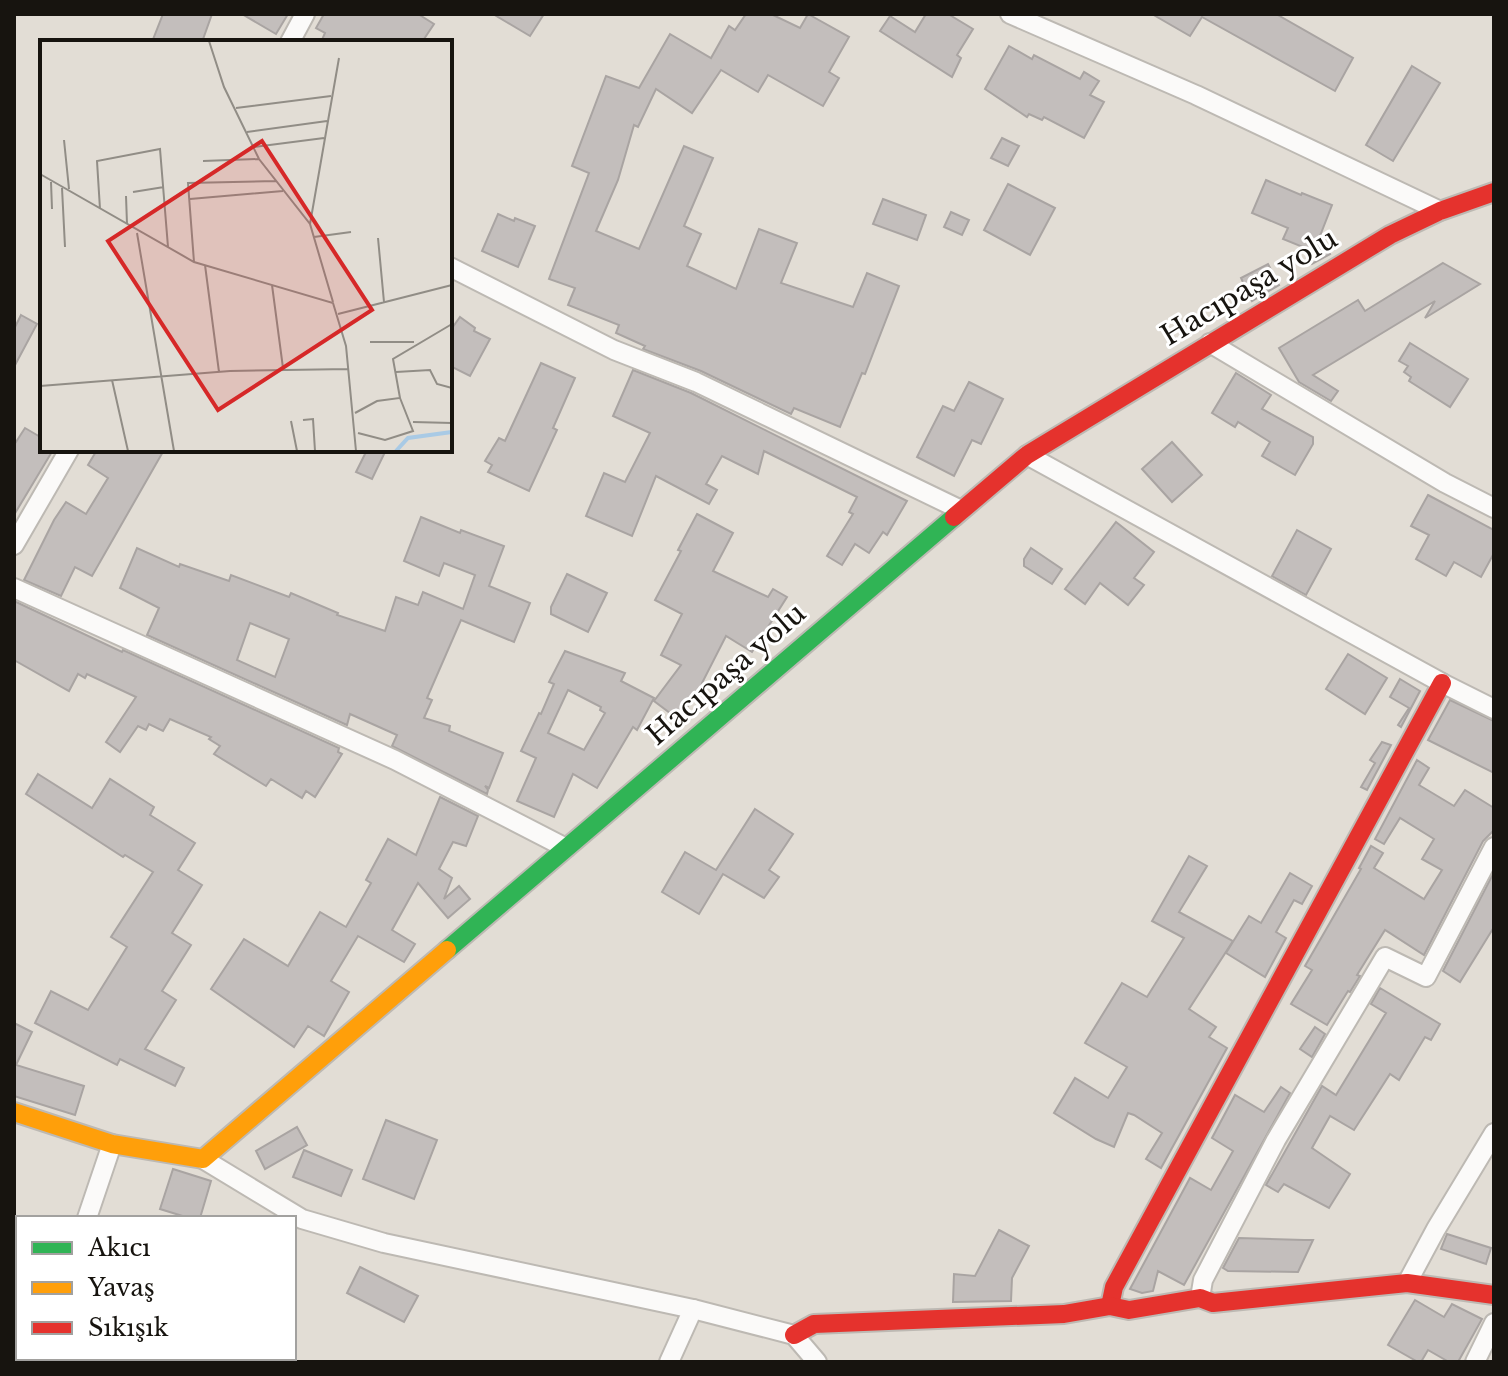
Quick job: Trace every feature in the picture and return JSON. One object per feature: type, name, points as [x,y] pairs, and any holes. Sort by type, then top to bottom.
[{"type":"main road","name":"Hacıpaşa yolu","points":[[203,1159],[1027,455],[1390,235],[1440,211],[1494,192]]},
{"type":"main road","points":[[1110,1306],[1114,1287],[1442,683]]},
{"type":"main road","points":[[14,1112],[112,1144],[203,1159]]},
{"type":"main road","points":[[794,1335],[814,1324],[1064,1314],[1110,1306],[1129,1310],[1200,1298],[1213,1303],[1407,1283],[1494,1295]]},
{"type":"street","points":[[291,40],[305,14]]},
{"type":"street","points":[[1010,14],[1196,95],[1440,211]]},
{"type":"street","points":[[452,268],[614,350],[696,382],[961,510]]},
{"type":"street","points":[[1210,343],[1445,483],[1494,508]]},
{"type":"street","points":[[14,545],[68,452]]},
{"type":"street","points":[[1027,455],[1494,709]]},
{"type":"street","points":[[14,588],[395,760],[566,848]]},
{"type":"street","points":[[1200,1298],[1203,1280],[1276,1140],[1385,957],[1426,977],[1494,847]]},
{"type":"street","points":[[1407,1283],[1494,1133]]},
{"type":"street","points":[[88,1216],[112,1144]]},
{"type":"street","points":[[203,1159],[302,1219],[384,1243],[693,1309],[794,1335],[817,1362]]},
{"type":"street","points":[[669,1362],[693,1309]]},
{"type":"street","points":[[1475,1362],[1494,1323]]},
{"type":"building","points":[[163,14],[212,14],[203,40],[153,40]]},
{"type":"building","points":[[242,14],[288,14],[276,34]]},
{"type":"building","points":[[324,14],[418,14],[434,24],[423,40],[322,40],[325,33],[316,28]]},
{"type":"building","points":[[493,14],[544,14],[530,36]]},
{"type":"building","points":[[746,14],[771,14],[800,28],[808,14],[849,37],[829,72],[839,78],[823,106],[768,75],[758,92],[721,70],[692,113],[656,89],[638,127],[634,125],[618,180],[596,231],[639,249],[684,146],[713,158],[684,226],[701,234],[687,266],[736,289],[759,229],[797,243],[781,283],[853,307],[867,273],[899,286],[865,374],[862,373],[840,427],[794,408],[791,414],[701,371],[643,349],[645,346],[616,333],[619,325],[568,305],[575,288],[549,279],[589,173],[572,166],[606,76],[639,88],[670,34],[711,58],[729,26],[735,30]]},
{"type":"building","points":[[926,14],[948,14],[973,29],[957,55],[961,58],[952,77],[880,31],[890,16],[915,32]]},
{"type":"building","points":[[1152,14],[1276,14],[1353,58],[1335,91],[1202,17],[1190,36]]},
{"type":"building","points":[[1009,46],[1080,79],[1084,72],[1099,81],[1090,95],[1104,102],[1084,138],[1044,117],[1042,120],[1029,114],[1027,117],[985,89]]},
{"type":"building","points":[[1412,66],[1440,83],[1393,161],[1366,145]]},
{"type":"building","points":[[1002,138],[1019,146],[1008,166],[991,158]]},
{"type":"building","points":[[1266,180],[1332,205],[1320,236],[1330,254],[1312,264],[1303,247],[1283,239],[1288,228],[1252,213]]},
{"type":"building","points":[[1008,184],[1055,208],[1030,255],[984,230]]},
{"type":"building","points":[[883,199],[926,215],[917,240],[873,224]]},
{"type":"building","points":[[951,212],[969,220],[962,235],[944,227]]},
{"type":"building","points":[[498,214],[535,226],[518,267],[482,251]]},
{"type":"building","points":[[1443,263],[1480,284],[1425,318],[1435,301],[1313,375],[1338,391],[1331,401],[1299,382],[1279,348],[1358,300],[1365,311]]},
{"type":"building","points":[[1268,264],[1279,285],[1252,301],[1241,278]]},
{"type":"building","points":[[21,315],[37,324],[14,367],[14,329]]},
{"type":"building","points":[[460,317],[475,328],[474,331],[490,339],[470,376],[452,367],[452,328]]},
{"type":"building","points":[[1410,343],[1468,379],[1450,407],[1409,381],[1411,377],[1404,372],[1408,366],[1399,361]]},
{"type":"building","points":[[541,363],[575,378],[553,428],[557,430],[529,491],[488,472],[492,465],[485,461],[499,438],[505,441]]},
{"type":"building","points":[[633,370],[691,393],[907,501],[887,535],[883,532],[869,553],[855,544],[842,565],[827,556],[853,514],[849,512],[857,497],[764,451],[758,474],[722,456],[706,484],[717,490],[709,504],[656,476],[632,536],[586,516],[604,473],[625,482],[650,433],[613,416]]},
{"type":"building","points":[[1236,373],[1271,395],[1262,409],[1313,437],[1313,444],[1295,475],[1262,456],[1270,442],[1238,422],[1235,427],[1212,413]]},
{"type":"building","points":[[969,382],[1003,399],[981,444],[972,440],[954,476],[917,457],[943,406],[954,411]]},
{"type":"building","points":[[25,428],[40,437],[40,452],[52,452],[14,515],[14,445]]},
{"type":"building","points":[[1172,442],[1202,475],[1172,502],[1142,469]]},
{"type":"building","points":[[96,452],[163,452],[92,576],[75,567],[61,596],[24,580],[66,502],[86,514],[108,478],[88,465]]},
{"type":"building","points":[[366,452],[385,452],[372,479],[356,472]]},
{"type":"building","points":[[1428,495],[1494,530],[1494,553],[1481,577],[1454,562],[1446,576],[1416,559],[1429,535],[1411,526]]},
{"type":"building","points":[[697,514],[733,533],[713,571],[768,597],[773,589],[787,597],[752,652],[726,636],[704,684],[678,719],[654,701],[681,665],[661,655],[682,614],[655,600]]},
{"type":"building","points":[[421,517],[460,533],[461,530],[504,546],[489,586],[530,603],[514,642],[461,620],[427,698],[432,700],[424,718],[450,726],[449,731],[503,753],[489,788],[485,786],[487,794],[392,746],[397,735],[350,714],[347,725],[147,635],[159,608],[120,588],[137,548],[179,567],[180,564],[229,581],[231,575],[289,597],[291,593],[337,615],[385,631],[396,597],[418,605],[423,592],[463,609],[475,575],[444,563],[439,576],[404,561]],"holes":[[[250,623],[289,639],[275,677],[237,660]]]},
{"type":"building","points":[[1116,522],[1154,552],[1134,578],[1144,585],[1128,605],[1100,583],[1085,604],[1065,589]]},
{"type":"building","points":[[1297,530],[1331,549],[1306,595],[1272,576]]},
{"type":"building","points":[[1031,548],[1062,569],[1052,584],[1024,566],[1024,559]]},
{"type":"building","points":[[567,574],[607,593],[588,632],[551,614],[551,607]]},
{"type":"building","points":[[14,601],[339,748],[338,752],[342,754],[315,797],[306,791],[302,798],[271,779],[266,786],[214,754],[220,746],[209,739],[211,737],[170,719],[163,731],[149,724],[146,730],[138,726],[120,752],[106,742],[136,697],[87,674],[85,678],[78,674],[69,691],[14,660]]},
{"type":"building","points":[[565,651],[625,673],[621,681],[654,698],[637,730],[633,727],[597,788],[573,774],[554,817],[517,801],[536,758],[521,751],[554,684],[549,682]],"holes":[[[568,690],[601,707],[600,710],[605,713],[584,750],[548,733]]]},
{"type":"building","points":[[1348,654],[1387,678],[1365,714],[1326,689]]},
{"type":"building","points":[[1400,679],[1420,691],[1401,727],[1398,725],[1409,708],[1390,697]]},
{"type":"building","points":[[1450,700],[1494,721],[1494,773],[1428,740]]},
{"type":"building","points":[[1382,742],[1391,745],[1367,790],[1361,787],[1375,763],[1370,760]]},
{"type":"building","points":[[1417,760],[1429,768],[1419,785],[1454,806],[1465,790],[1494,808],[1494,830],[1483,841],[1424,955],[1385,930],[1357,975],[1360,976],[1327,1025],[1291,1004],[1312,970],[1305,966],[1371,846],[1383,853],[1374,868],[1424,899],[1442,870],[1422,859],[1434,839],[1400,818],[1384,844],[1375,839]]},
{"type":"building","points":[[38,774],[92,808],[110,779],[154,807],[150,815],[195,843],[178,870],[202,885],[172,933],[191,945],[162,991],[176,1000],[145,1049],[184,1068],[175,1086],[120,1059],[117,1065],[35,1023],[51,991],[88,1010],[127,947],[111,937],[153,872],[125,855],[123,857],[26,794]]},
{"type":"building","points":[[440,797],[478,816],[466,846],[453,842],[439,869],[452,878],[444,899],[459,886],[470,899],[448,918],[418,883],[392,930],[415,944],[404,962],[358,936],[331,981],[349,992],[324,1036],[308,1026],[294,1047],[211,989],[244,939],[288,966],[320,912],[346,927],[371,883],[366,880],[388,839],[416,855]]},
{"type":"building","points":[[755,809],[793,834],[769,870],[779,877],[764,898],[723,874],[699,914],[662,892],[685,852],[716,870]]},
{"type":"building","points":[[1189,856],[1207,866],[1179,912],[1233,941],[1189,1009],[1216,1027],[1209,1037],[1227,1048],[1161,1168],[1146,1159],[1162,1133],[1134,1115],[1128,1113],[1114,1147],[1054,1113],[1075,1078],[1108,1098],[1127,1067],[1085,1043],[1122,983],[1147,997],[1184,938],[1152,921]]},
{"type":"building","points":[[1290,873],[1312,886],[1302,904],[1294,900],[1276,932],[1286,938],[1265,977],[1226,953],[1249,916],[1261,923]]},
{"type":"building","points":[[1493,874],[1494,927],[1460,982],[1443,971]]},
{"type":"building","points":[[1380,988],[1440,1024],[1431,1040],[1425,1037],[1399,1080],[1390,1074],[1354,1130],[1330,1116],[1312,1148],[1350,1174],[1329,1208],[1284,1184],[1278,1192],[1266,1185],[1322,1086],[1336,1095],[1386,1013],[1371,1004]]},
{"type":"building","points":[[14,1023],[32,1032],[16,1065],[84,1086],[75,1115],[14,1096]]},
{"type":"building","points":[[1315,1027],[1325,1034],[1312,1057],[1300,1049]]},
{"type":"building","points":[[1281,1087],[1290,1093],[1184,1285],[1158,1271],[1153,1291],[1142,1293],[1130,1289],[1190,1178],[1211,1190],[1233,1151],[1212,1138],[1235,1095],[1264,1112]]},
{"type":"building","points":[[386,1120],[437,1140],[414,1199],[363,1179]]},
{"type":"building","points":[[297,1127],[307,1145],[265,1169],[256,1151]]},
{"type":"building","points":[[304,1150],[352,1170],[341,1196],[293,1177]]},
{"type":"building","points":[[173,1169],[211,1181],[201,1216],[183,1216],[160,1209]]},
{"type":"building","points":[[999,1230],[1029,1246],[1012,1278],[1011,1301],[953,1302],[954,1274],[975,1276]]},
{"type":"building","points":[[1447,1234],[1491,1248],[1486,1264],[1441,1249]]},
{"type":"building","points":[[1239,1238],[1313,1240],[1298,1272],[1228,1271],[1223,1268]]},
{"type":"building","points":[[360,1267],[418,1296],[404,1322],[347,1293]]},
{"type":"building","points":[[1415,1300],[1444,1317],[1452,1304],[1482,1319],[1458,1362],[1449,1362],[1428,1350],[1418,1362],[1388,1345]]},
{"type":"traffic: fast","points":[[447,950],[954,517]]},
{"type":"traffic: slow","points":[[14,1112],[112,1144],[203,1159],[447,950]]},
{"type":"traffic: jam","points":[[954,517],[1027,455],[1390,235],[1440,211],[1494,192]]},
{"type":"traffic: jam","points":[[1110,1306],[1114,1287],[1442,683]]},
{"type":"traffic: jam","points":[[794,1335],[814,1324],[1064,1314],[1110,1306],[1129,1310],[1200,1298],[1213,1303],[1407,1283],[1494,1295]]}]
